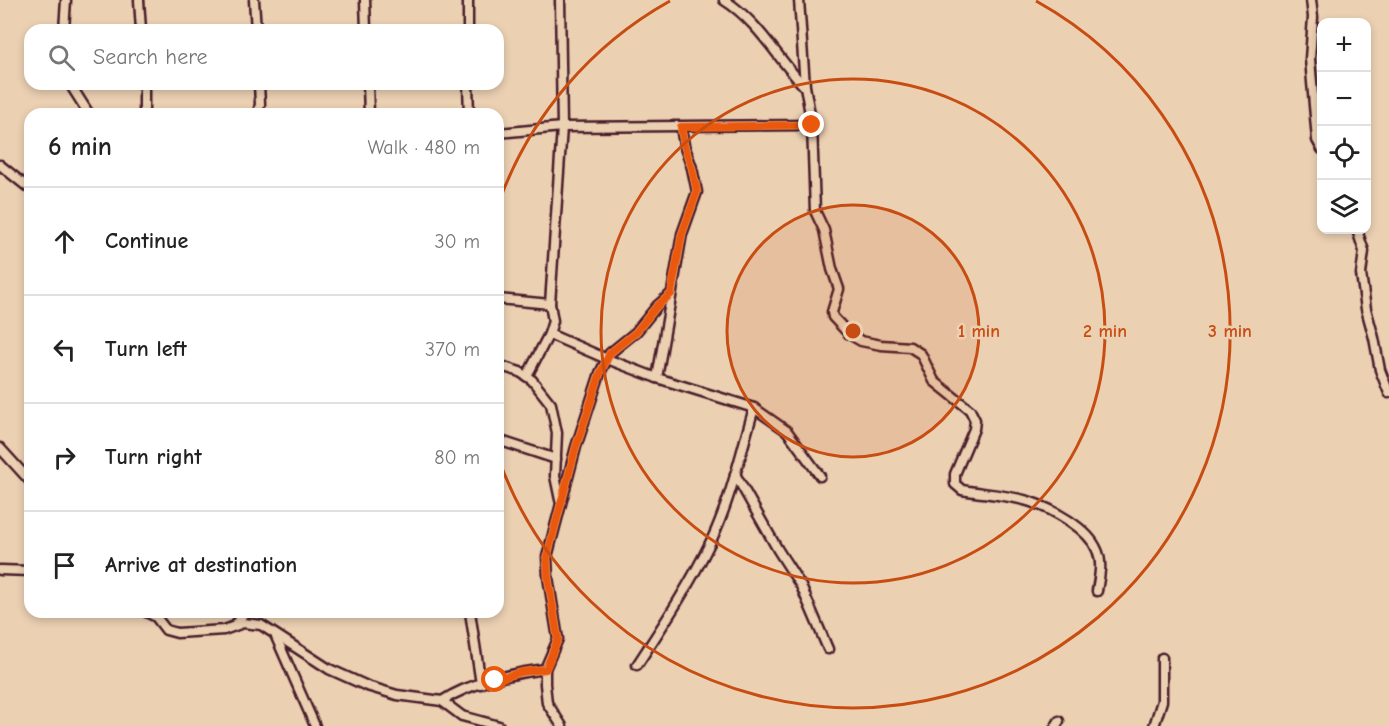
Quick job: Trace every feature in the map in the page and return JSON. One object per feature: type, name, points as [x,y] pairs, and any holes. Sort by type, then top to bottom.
[{"type":"street","points":[[64,24],[66,0]]},
{"type":"street","points":[[139,0],[141,24]]},
{"type":"street","points":[[254,0],[256,24]]},
{"type":"street","points":[[365,0],[366,24]]},
{"type":"street","points":[[468,0],[468,24]]},
{"type":"street","points":[[527,376],[549,334],[553,321],[550,304],[562,127],[560,0]]},
{"type":"street","points":[[724,0],[752,22],[791,72],[805,86]]},
{"type":"street","points":[[799,0],[805,86],[812,125],[815,211],[824,230],[832,269],[839,289],[832,312],[833,317],[849,334],[861,341],[910,347],[921,354],[934,381],[970,410],[975,420],[974,429],[955,474],[955,484],[962,490],[1031,502],[1082,530],[1097,549],[1100,560],[1097,591]]},
{"type":"street","points":[[1311,0],[1313,17],[1310,59],[1317,140]]},
{"type":"street","points":[[73,90],[84,108]]},
{"type":"street","points":[[144,90],[144,108]]},
{"type":"street","points":[[259,90],[259,108]]},
{"type":"street","points":[[368,90],[369,108]]},
{"type":"street","points":[[468,90],[469,108]]},
{"type":"street","points":[[504,132],[562,127],[812,125]]},
{"type":"street","points":[[657,378],[682,234],[697,192],[681,127]]},
{"type":"street","points":[[0,165],[24,184]]},
{"type":"street","points":[[1358,234],[1364,251],[1361,274],[1366,309],[1380,370],[1389,393]]},
{"type":"street","points":[[561,726],[547,703],[546,669],[558,639],[547,557],[576,447],[607,359],[610,353],[636,332],[657,306],[671,294]]},
{"type":"street","points":[[504,300],[550,304]]},
{"type":"street","points":[[549,334],[657,378],[754,408],[787,431],[820,476]]},
{"type":"street","points":[[504,367],[527,376],[551,405],[557,433],[555,476],[561,503]]},
{"type":"street","points":[[637,665],[679,601],[712,538],[735,474],[754,408]]},
{"type":"street","points":[[504,442],[556,459]]},
{"type":"street","points":[[0,448],[24,474]]},
{"type":"street","points":[[735,474],[801,586],[828,649]]},
{"type":"street","points":[[0,570],[24,571]]},
{"type":"street","points":[[157,618],[166,630],[177,633],[224,630],[243,623],[261,625],[329,669],[367,686],[397,695],[442,701],[462,716],[499,726]]},
{"type":"street","points":[[233,627],[240,618]]},
{"type":"street","points":[[471,618],[481,684]]},
{"type":"street","points":[[276,636],[315,726]]},
{"type":"street","points":[[1154,726],[1162,701],[1162,658]]},
{"type":"street","points":[[442,701],[456,691],[522,672],[546,669]]},
{"type":"route","points":[[495,680],[522,672],[546,669],[558,639],[547,557],[576,447],[600,374],[610,353],[636,332],[657,306],[671,294],[682,234],[697,192],[681,127],[812,125]]}]
